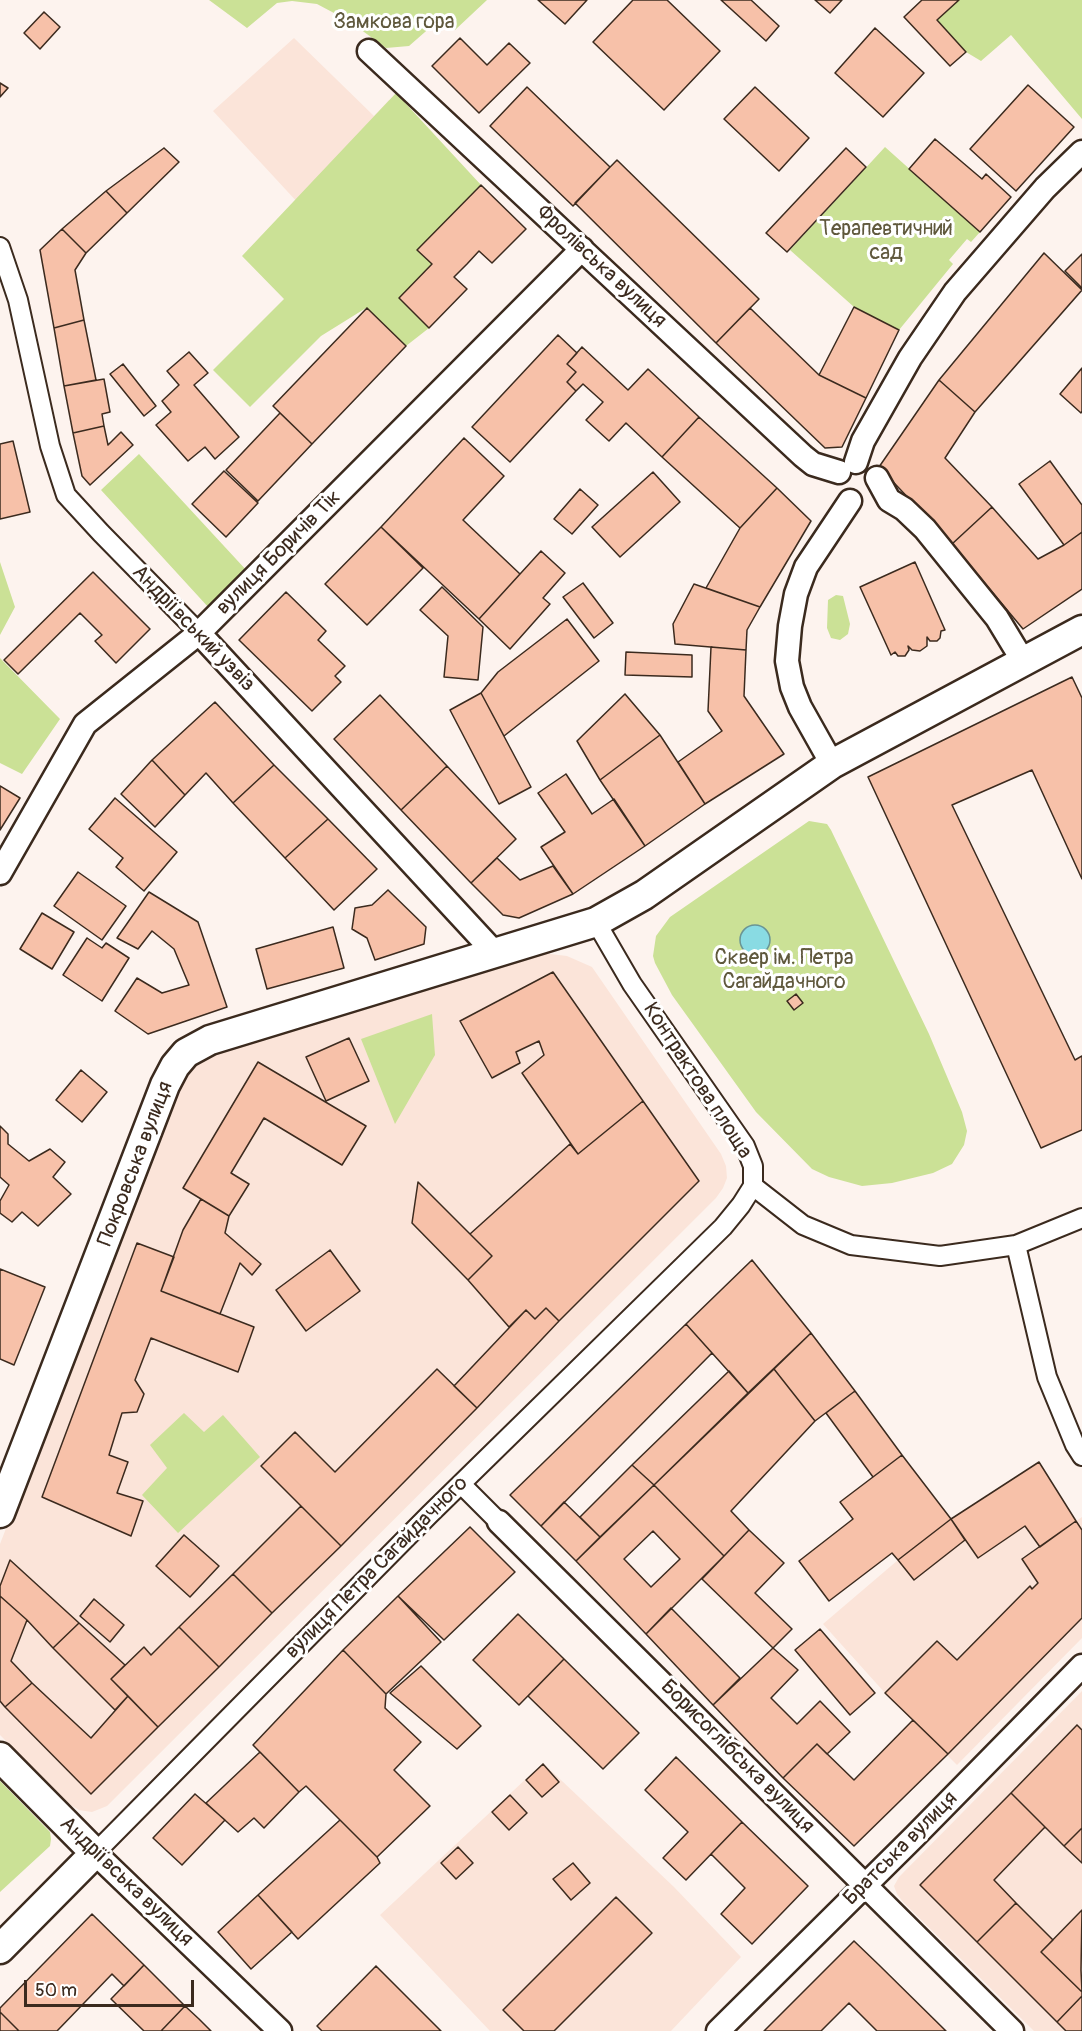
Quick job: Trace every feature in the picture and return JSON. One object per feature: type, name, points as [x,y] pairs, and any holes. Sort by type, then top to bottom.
[{"type":"street","name":"Фролівська вулиця","points":[[369,51],[803,456],[813,464],[848,467]]},
{"type":"street","points":[[1023,662],[998,618],[912,516],[839,491],[837,482],[848,467],[909,358],[955,292],[1045,188],[1082,152]]},
{"type":"street","name":"Андріївський узвіз","points":[[0,247],[18,300],[50,446],[66,495],[199,633],[494,952]]},
{"type":"street","name":"вулиця Боричів Тік","points":[[0,873],[86,724],[199,633],[582,249]]},
{"type":"street","points":[[832,764],[800,707],[792,687],[788,650],[796,594],[806,567],[869,500],[877,478],[869,466],[848,467]]},
{"type":"street","points":[[494,952],[596,922],[644,895],[832,764],[1082,630]]},
{"type":"street","name":"Контрактова площа","points":[[596,922],[632,984],[745,1146],[753,1166],[753,1186],[803,1225],[851,1245],[940,1256],[1016,1245],[1082,1218]]},
{"type":"street","name":"Покровська вулиця","points":[[0,1514],[165,1085],[175,1066],[186,1053],[210,1040],[494,952]]},
{"type":"street","name":"вулиця Петра Сагайдачного","points":[[0,1949],[461,1484],[723,1227],[753,1186]]},
{"type":"street","points":[[1016,1245],[1047,1377],[1082,1456]]},
{"type":"street","name":"Борисоглібська вулиця","points":[[461,1484],[1012,2031]]},
{"type":"street","name":"Братська вулиця","points":[[718,2031],[1082,1666]]},
{"type":"street","name":"Андріївська вулиця","points":[[0,1757],[58,1817],[280,2031]]},
{"type":"shaded area","points":[[294,38],[374,116],[389,100],[481,185],[299,204],[213,111]]},
{"type":"shaded area","points":[[542,953],[567,956],[592,967],[721,1154],[726,1166],[727,1178],[723,1188],[716,1198],[107,1806],[92,1812],[79,1810],[69,1804],[0,1735],[0,1544],[173,1095],[182,1077],[211,1053]]},
{"type":"shaded area","points":[[1082,1517],[1082,1638],[957,1765],[885,1693],[823,1624],[898,1560],[951,1519],[978,1558],[1025,1526],[1040,1547]]},
{"type":"shaded area","points":[[1082,1691],[1082,2031],[1034,2031],[903,1902],[894,1886],[899,1877]]},
{"type":"shaded area","points":[[543,1763],[674,1887],[741,1957],[671,2031],[490,2031],[380,1915]]},
{"type":"green space","name":"Замкова гора","points":[[209,0],[487,0],[455,30],[441,18],[409,46],[386,48],[349,21],[317,4],[292,1],[277,3],[247,28]]},
{"type":"green space","points":[[959,0],[1082,0],[1082,119],[1011,35],[981,61],[966,52],[937,20]]},
{"type":"green space","points":[[396,93],[481,185],[417,250],[432,264],[399,298],[429,328],[406,346],[366,308],[321,336],[250,407],[213,370],[284,299],[242,256]]},
{"type":"green space","name":"Терапевтичний сад","points":[[885,147],[980,232],[971,242],[967,239],[949,260],[953,264],[899,330],[854,307],[790,250]]},
{"type":"green space","points":[[139,454],[248,572],[209,608],[101,490]]},
{"type":"green space","points":[[0,562],[15,607],[0,635]]},
{"type":"green space","points":[[836,595],[843,596],[850,624],[848,634],[840,640],[831,638],[827,628],[828,600]]},
{"type":"green space","points":[[0,658],[60,719],[22,774],[0,763]]},
{"type":"green space","name":"Сквер ім. Петра Сагайдачного","points":[[809,821],[827,824],[831,830],[929,1034],[962,1112],[967,1131],[964,1145],[952,1164],[933,1173],[892,1183],[862,1186],[829,1177],[812,1169],[756,1112],[672,995],[655,963],[653,956],[656,936],[670,917]]},
{"type":"green space","points":[[432,1014],[435,1055],[395,1124],[361,1039]]},
{"type":"green space","points":[[184,1413],[204,1432],[223,1415],[260,1457],[178,1533],[142,1495],[167,1468],[150,1445]]},
{"type":"green space","points":[[0,1781],[50,1832],[51,1839],[50,1846],[0,1892]]},
{"type":"water","points":[[755,925],[765,930],[770,940],[765,950],[755,955],[745,950],[740,940],[745,930]]},
{"type":"building","points":[[538,0],[587,0],[565,24]]},
{"type":"building","points":[[633,0],[667,0],[720,51],[664,110],[593,42]]},
{"type":"building","points":[[721,0],[751,0],[779,26],[766,41]]},
{"type":"building","points":[[815,0],[842,0],[830,13]]},
{"type":"building","points":[[922,0],[959,0],[937,20],[966,52],[950,66],[904,17]]},
{"type":"building","points":[[44,12],[60,27],[40,49],[24,33]]},
{"type":"building","points":[[875,28],[924,73],[883,117],[835,73]]},
{"type":"building","points":[[460,38],[487,65],[509,43],[530,63],[479,113],[432,66]]},
{"type":"building","points":[[0,83],[8,88],[0,97]]},
{"type":"building","points":[[1028,85],[1074,127],[1016,191],[970,149]]},
{"type":"building","points":[[527,87],[610,167],[573,206],[490,126]]},
{"type":"building","points":[[755,87],[809,138],[779,171],[724,119]]},
{"type":"building","points":[[935,139],[982,179],[986,174],[1011,197],[980,232],[909,169]]},
{"type":"building","points":[[164,148],[179,162],[127,213],[106,191]]},
{"type":"building","points":[[846,148],[866,167],[787,252],[766,233]]},
{"type":"building","points":[[617,160],[759,299],[716,343],[575,203]]},
{"type":"building","points":[[481,185],[526,229],[492,263],[479,251],[454,277],[467,289],[429,328],[399,298],[432,264],[417,250]]},
{"type":"building","points":[[106,191],[127,213],[86,253],[62,229]]},
{"type":"building","points":[[62,229],[86,253],[75,270],[84,320],[54,328],[40,250]]},
{"type":"building","points":[[1044,253],[1082,290],[975,412],[939,380]]},
{"type":"building","points":[[1082,254],[1082,288],[1065,271]]},
{"type":"building","points":[[854,307],[899,330],[866,398],[819,375]]},
{"type":"building","points":[[367,308],[406,346],[312,444],[273,406]]},
{"type":"building","points":[[750,308],[819,375],[866,398],[842,447],[825,448],[716,343]]},
{"type":"building","points":[[84,320],[96,380],[64,386],[54,328]]},
{"type":"building","points":[[558,335],[577,353],[567,364],[576,372],[567,382],[576,391],[510,462],[472,427]]},
{"type":"building","points":[[582,347],[628,390],[648,369],[699,417],[662,457],[626,423],[609,441],[586,420],[603,402],[583,384],[576,391],[567,382],[576,372],[567,364]]},
{"type":"building","points":[[189,352],[208,373],[194,385],[239,437],[215,459],[205,447],[188,461],[156,425],[171,412],[162,401],[179,385],[167,371]]},
{"type":"building","points":[[123,364],[156,406],[144,416],[110,374]]},
{"type":"building","points":[[1082,368],[1082,411],[1081,413],[1060,394]]},
{"type":"building","points":[[104,379],[110,412],[102,414],[104,426],[73,433],[64,386]]},
{"type":"building","points":[[939,380],[975,412],[945,458],[992,507],[952,544],[879,467]]},
{"type":"building","points":[[280,413],[312,444],[258,501],[226,470]]},
{"type":"building","points":[[699,417],[777,488],[740,528],[662,457]]},
{"type":"building","points":[[104,426],[108,445],[121,432],[133,445],[90,485],[82,476],[73,433]]},
{"type":"building","points":[[464,438],[504,476],[463,520],[520,574],[479,619],[381,527]]},
{"type":"building","points":[[13,441],[30,512],[0,519],[0,444]]},
{"type":"building","points":[[1050,461],[1082,505],[1082,532],[1064,545],[1019,484]]},
{"type":"building","points":[[224,471],[258,503],[226,537],[192,504]]},
{"type":"building","points":[[653,472],[680,502],[620,557],[592,527]]},
{"type":"building","points":[[777,488],[811,521],[760,607],[706,588],[740,528]]},
{"type":"building","points":[[580,489],[598,505],[572,534],[554,519]]},
{"type":"building","points":[[992,507],[1038,559],[1082,532],[1082,589],[1023,629],[952,544]]},
{"type":"building","points":[[381,527],[423,568],[367,625],[325,584]]},
{"type":"building","points":[[541,551],[565,573],[543,598],[550,604],[510,649],[479,619]]},
{"type":"building","points":[[915,562],[945,630],[941,631],[937,641],[930,641],[927,637],[927,646],[920,651],[912,650],[908,646],[909,650],[905,656],[898,656],[895,652],[891,655],[860,587]]},
{"type":"building","points":[[93,572],[150,629],[116,663],[95,641],[102,635],[80,613],[18,674],[4,660]]},
{"type":"building","points":[[583,583],[613,623],[594,638],[563,597]]},
{"type":"building","points":[[694,584],[760,607],[747,630],[746,650],[675,644],[673,624]]},
{"type":"building","points":[[442,587],[483,627],[478,680],[444,677],[448,636],[420,610]]},
{"type":"building","points":[[286,592],[326,631],[318,640],[345,666],[335,676],[341,682],[312,711],[239,640]]},
{"type":"building","points":[[567,619],[599,661],[504,736],[481,693],[498,672]]},
{"type":"building","points":[[711,647],[746,650],[744,696],[784,754],[705,804],[678,762],[722,731],[708,711]]},
{"type":"building","points":[[626,652],[692,655],[692,677],[625,675]]},
{"type":"building","points":[[1072,677],[1082,698],[1082,879],[1032,770],[952,805],[1075,1060],[1082,1056],[1082,1130],[1041,1148],[868,777]]},
{"type":"building","points":[[481,693],[531,787],[499,804],[450,710]]},
{"type":"building","points":[[625,694],[660,735],[600,780],[577,741]]},
{"type":"building","points":[[380,695],[447,766],[401,810],[334,739]]},
{"type":"building","points":[[215,702],[274,765],[233,803],[206,773],[185,795],[152,760]]},
{"type":"building","points":[[660,735],[705,804],[645,846],[600,780]]},
{"type":"building","points":[[152,760],[185,795],[155,827],[121,794]]},
{"type":"building","points":[[274,765],[328,819],[285,858],[233,803]]},
{"type":"building","points":[[447,766],[516,839],[471,883],[401,810]]},
{"type":"building","points":[[566,774],[592,814],[614,799],[645,846],[573,894],[541,847],[565,832],[538,793]]},
{"type":"building","points":[[0,786],[20,798],[0,830]]},
{"type":"building","points":[[115,798],[177,852],[144,891],[116,867],[123,858],[89,829]]},
{"type":"building","points":[[328,819],[377,869],[334,910],[285,858]]},
{"type":"building","points":[[497,858],[520,880],[553,866],[573,894],[519,918],[503,915],[471,883]]},
{"type":"building","points":[[78,872],[126,906],[102,940],[54,906]]},
{"type":"building","points":[[388,890],[426,927],[424,944],[375,960],[367,938],[352,929],[355,908],[372,905]]},
{"type":"building","points":[[149,892],[198,922],[227,1007],[148,1034],[115,1011],[137,978],[162,993],[189,985],[174,949],[152,931],[138,949],[117,938]]},
{"type":"building","points":[[42,913],[74,932],[52,969],[20,949]]},
{"type":"building","points":[[333,927],[344,968],[267,989],[256,949]]},
{"type":"building","points":[[87,938],[102,948],[106,943],[129,958],[102,1001],[63,975]]},
{"type":"building","points":[[553,972],[643,1101],[578,1154],[522,1073],[544,1055],[539,1041],[516,1052],[520,1063],[492,1078],[460,1021]]},
{"type":"building","points":[[796,994],[803,1003],[794,1010],[787,1001]]},
{"type":"building","points":[[349,1038],[369,1081],[326,1101],[306,1057]]},
{"type":"building","points":[[258,1062],[366,1126],[342,1165],[264,1118],[231,1173],[249,1184],[229,1216],[183,1188]]},
{"type":"building","points":[[81,1070],[107,1092],[82,1122],[56,1100]]},
{"type":"building","points":[[643,1101],[699,1181],[559,1321],[546,1308],[535,1319],[526,1310],[509,1327],[468,1280],[492,1256],[470,1234],[570,1144],[578,1154]]},
{"type":"building","points":[[0,1126],[8,1134],[8,1144],[29,1161],[50,1149],[65,1162],[53,1177],[71,1194],[38,1226],[22,1212],[12,1222],[0,1213],[0,1201],[9,1185],[0,1177]]},
{"type":"building","points":[[418,1182],[492,1256],[468,1280],[412,1223]]},
{"type":"building","points":[[201,1199],[229,1216],[225,1233],[261,1264],[252,1275],[240,1263],[220,1314],[161,1291],[183,1230]]},
{"type":"building","points":[[137,1243],[174,1257],[161,1291],[254,1327],[238,1372],[151,1338],[135,1380],[144,1394],[137,1412],[122,1413],[109,1455],[128,1462],[117,1493],[143,1501],[131,1536],[42,1497]]},
{"type":"building","points":[[330,1250],[360,1291],[306,1331],[276,1290]]},
{"type":"building","points":[[752,1260],[811,1333],[748,1393],[686,1324]]},
{"type":"building","points":[[0,1269],[45,1287],[14,1365],[0,1359]]},
{"type":"building","points":[[546,1308],[559,1321],[477,1408],[454,1386],[526,1310],[535,1319]]},
{"type":"building","points":[[686,1324],[712,1353],[541,1526],[510,1495]]},
{"type":"building","points":[[811,1333],[855,1391],[815,1421],[774,1369]]},
{"type":"building","points":[[437,1369],[477,1408],[341,1546],[261,1466],[295,1432],[335,1472]]},
{"type":"building","points":[[774,1369],[815,1421],[731,1511],[749,1530],[724,1556],[654,1485]]},
{"type":"building","points":[[729,1371],[748,1393],[654,1485],[632,1465]]},
{"type":"building","points":[[855,1391],[902,1455],[873,1477],[826,1413]]},
{"type":"building","points":[[902,1455],[951,1519],[898,1560],[892,1553],[829,1601],[799,1561],[853,1519],[840,1502]]},
{"type":"building","points":[[1039,1462],[1076,1521],[1040,1547],[1025,1526],[978,1558],[951,1519]]},
{"type":"building","points":[[632,1465],[654,1485],[600,1537],[580,1517]]},
{"type":"building","points":[[654,1485],[724,1556],[646,1634],[576,1561]],"holes":[[[653,1531],[680,1559],[651,1587],[624,1559]]]},
{"type":"building","points":[[564,1502],[600,1537],[576,1561],[541,1526]]},
{"type":"building","points":[[301,1506],[341,1546],[272,1613],[233,1574]]},
{"type":"building","points":[[951,1519],[965,1540],[914,1580],[898,1560]]},
{"type":"building","points":[[1076,1521],[1082,1530],[1082,1618],[948,1754],[885,1693],[937,1641],[957,1660],[1030,1586],[1032,1589],[1038,1583],[1022,1559]]},
{"type":"building","points":[[470,1527],[515,1572],[444,1640],[398,1596]]},
{"type":"building","points":[[749,1530],[784,1563],[755,1593],[792,1629],[773,1648],[702,1579]]},
{"type":"building","points":[[184,1535],[219,1566],[190,1597],[156,1566]]},
{"type":"building","points":[[10,1560],[79,1623],[53,1648],[0,1596],[0,1586]]},
{"type":"building","points":[[233,1574],[272,1613],[219,1667],[179,1627]]},
{"type":"building","points":[[0,1596],[27,1620],[11,1661],[32,1683],[5,1707],[0,1701]]},
{"type":"building","points":[[398,1596],[441,1642],[386,1694],[343,1650]]},
{"type":"building","points":[[94,1599],[124,1625],[110,1642],[80,1616]]},
{"type":"building","points":[[671,1608],[740,1678],[713,1705],[646,1634]]},
{"type":"building","points":[[518,1614],[564,1659],[519,1705],[473,1660]]},
{"type":"building","points":[[79,1623],[125,1665],[111,1679],[128,1696],[115,1710],[53,1648]]},
{"type":"building","points":[[179,1627],[219,1667],[158,1727],[111,1679],[144,1647],[151,1655]]},
{"type":"building","points":[[820,1629],[875,1693],[850,1715],[795,1650]]},
{"type":"building","points":[[773,1648],[798,1670],[771,1698],[797,1724],[820,1701],[850,1732],[827,1754],[817,1744],[783,1778],[713,1705]]},
{"type":"building","points":[[343,1650],[386,1694],[385,1708],[421,1742],[394,1770],[430,1806],[377,1857],[306,1786],[299,1792],[253,1745]]},
{"type":"building","points":[[564,1659],[639,1733],[603,1769],[528,1696]]},
{"type":"building","points":[[421,1666],[481,1726],[457,1749],[390,1693]]},
{"type":"building","points":[[32,1683],[91,1738],[128,1696],[158,1727],[91,1794],[5,1707]]},
{"type":"building","points":[[913,1720],[948,1754],[854,1846],[783,1778],[817,1744],[854,1780]]},
{"type":"building","points":[[1077,1725],[1082,1730],[1082,1828],[1064,1846],[1011,1793]]},
{"type":"building","points":[[260,1752],[299,1792],[264,1828],[254,1818],[238,1832],[206,1803]]},
{"type":"building","points":[[676,1757],[742,1822],[686,1880],[663,1858],[688,1832],[645,1790]]},
{"type":"building","points":[[543,1764],[559,1782],[542,1797],[526,1780]]},
{"type":"building","points":[[1011,1793],[1045,1827],[994,1880],[1016,1903],[977,1942],[920,1885]]},
{"type":"building","points":[[195,1794],[225,1820],[182,1865],[153,1838]]},
{"type":"building","points":[[510,1795],[527,1813],[509,1830],[492,1812]]},
{"type":"building","points":[[340,1820],[377,1857],[380,1863],[298,1939],[258,1895]]},
{"type":"building","points":[[742,1822],[808,1886],[752,1944],[721,1914],[745,1888],[711,1854]]},
{"type":"building","points":[[1082,1828],[1082,1863],[1064,1846]]},
{"type":"building","points":[[458,1847],[473,1863],[456,1879],[441,1863]]},
{"type":"building","points":[[573,1863],[590,1883],[571,1900],[553,1879]]},
{"type":"building","points":[[258,1895],[292,1932],[251,1969],[218,1932]]},
{"type":"building","points":[[616,1897],[652,1933],[554,2031],[524,2031],[503,2010]]},
{"type":"building","points":[[1016,1903],[1053,1940],[1041,1952],[1082,1992],[1082,1996],[1057,2022],[977,1942]]},
{"type":"building","points":[[1082,1910],[1081,1970],[1082,1992],[1041,1952]]},
{"type":"building","points":[[92,1914],[144,1965],[124,1986],[112,1974],[57,2031],[19,2031],[0,2012],[0,2008]]},
{"type":"building","points":[[854,1941],[946,2031],[877,2031],[849,2003],[821,2031],[764,2031]]},
{"type":"building","points":[[144,1965],[185,2006],[161,2031],[144,2031],[111,1999]]},
{"type":"building","points":[[376,1966],[441,2031],[322,2031],[317,2026]]},
{"type":"building","points":[[1082,1996],[1082,2031],[1066,2031],[1057,2022]]},
{"type":"building","points":[[185,2006],[199,2019],[211,2031],[161,2031]]},
{"type":"building","points":[[0,2012],[19,2031],[0,2031]]}]
